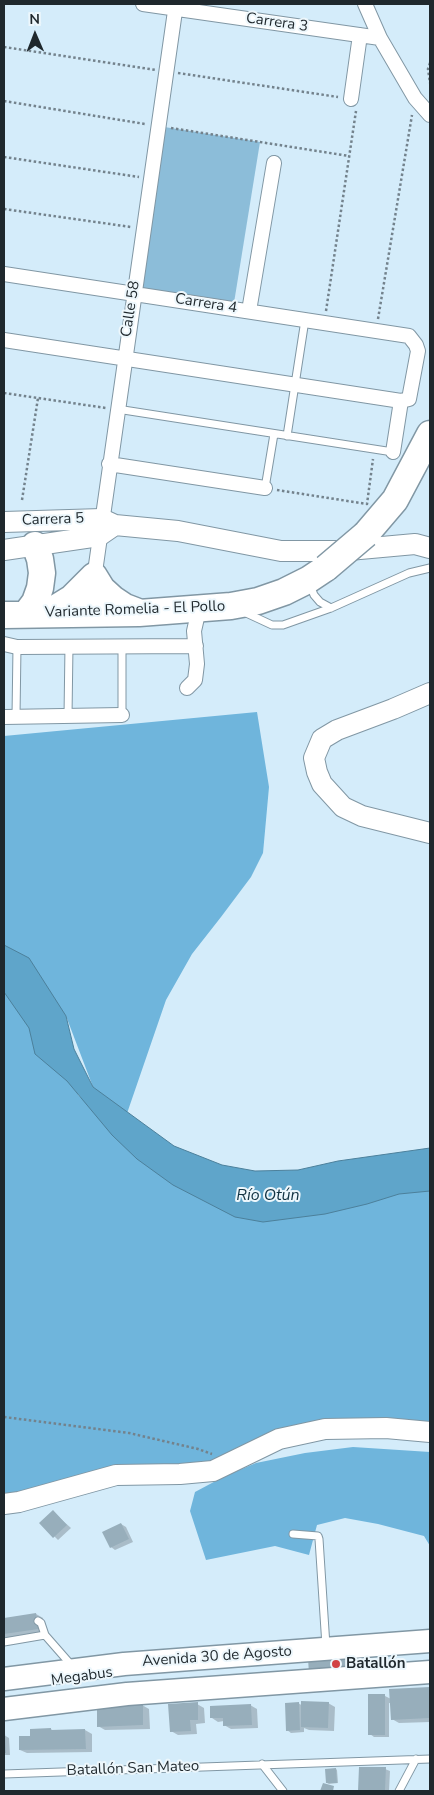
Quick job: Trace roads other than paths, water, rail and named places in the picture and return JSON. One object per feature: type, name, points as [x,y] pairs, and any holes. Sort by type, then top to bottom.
[{"type":"highway","name":"Variante Romelia - El Pollo","points":[[25,614],[139,613],[199,609],[258,601],[284,592],[317,574],[366,534],[396,500],[430,434]]},
{"type":"highway","points":[[25,614],[35,602],[41,581],[40,559],[34,545]]},
{"type":"highway","points":[[25,614],[72,598],[94,576],[102,589],[113,599],[139,613]]},
{"type":"main road","name":"Carrera 5","points":[[4,522],[105,527]]},
{"type":"main road","name":"Carrera 5","points":[[4,550],[34,545],[105,527]]},
{"type":"main road","points":[[105,527],[178,532],[281,551],[338,550],[415,544],[430,548]]},
{"type":"main road","points":[[430,693],[337,730],[322,739],[314,758],[322,784],[343,808],[362,816],[430,833]]},
{"type":"main road","points":[[4,1504],[19,1502],[116,1475],[180,1474],[213,1471],[279,1439],[325,1429],[386,1428],[430,1432]]},
{"type":"main road","name":"Avenida 30 de Agosto","points":[[4,1679],[77,1673],[124,1664],[430,1641]]},
{"type":"main road","name":"Avenida 30 de Agosto","points":[[4,1709],[127,1694],[430,1672]]},
{"type":"street","name":"Carrera 3","points":[[143,4],[175,6],[380,38]]},
{"type":"street","points":[[365,4],[380,38],[415,98],[430,115]]},
{"type":"street","name":"Calle 58","points":[[89,614],[94,576],[105,527],[109,464],[175,6]]},
{"type":"street","points":[[351,99],[360,35]]},
{"type":"street","points":[[249,311],[274,163]]},
{"type":"street","name":"Carrera 4","points":[[4,274],[409,336],[418,351],[409,399],[401,401]]},
{"type":"street","points":[[4,340],[401,401],[393,452]]},
{"type":"street","points":[[109,464],[265,488]]},
{"type":"street","points":[[187,688],[194,680],[196,646],[194,631],[199,609]]},
{"type":"street","points":[[10,646],[196,646]]},
{"type":"street","points":[[10,717],[122,715]]},
{"type":"lane","points":[[287,436],[305,320]]},
{"type":"lane","points":[[117,409],[393,452]]},
{"type":"lane","points":[[265,488],[274,434]]},
{"type":"lane","points":[[231,606],[272,625],[283,625],[331,608],[409,573],[430,568]]},
{"type":"lane","points":[[317,574],[314,595],[320,602],[331,608]]},
{"type":"lane","points":[[122,645],[122,715]]},
{"type":"lane","points":[[10,646],[10,717]]},
{"type":"lane","points":[[68,716],[69,646]]},
{"type":"lane","points":[[294,1534],[318,1536],[319,1539],[327,1648]]},
{"type":"lane","points":[[38,1621],[41,1623],[45,1636],[77,1673]]},
{"type":"lane","points":[[4,1642],[45,1636]]},
{"type":"lane","name":"Megabus","points":[[77,1673],[430,1648]]},
{"type":"lane","name":"Megabus","points":[[4,1704],[127,1688],[430,1672]]},
{"type":"lane","name":"Batallón San Mateo","points":[[4,1774],[430,1759]]},
{"type":"lane","points":[[399,1791],[416,1760]]},
{"type":"lane","points":[[262,1764],[283,1791]]},
{"type":"water","name":"Río Otún","points":[[4,945],[29,958],[66,1016],[74,1049],[93,1087],[174,1146],[222,1165],[255,1171],[298,1170],[338,1161],[430,1148],[430,1191],[399,1194],[325,1214],[263,1222],[235,1217],[173,1185],[137,1159],[112,1135],[67,1081],[35,1054],[29,1028],[4,992]]},
{"type":"place","name":"Batallón","points":[[336,1664]]}]
